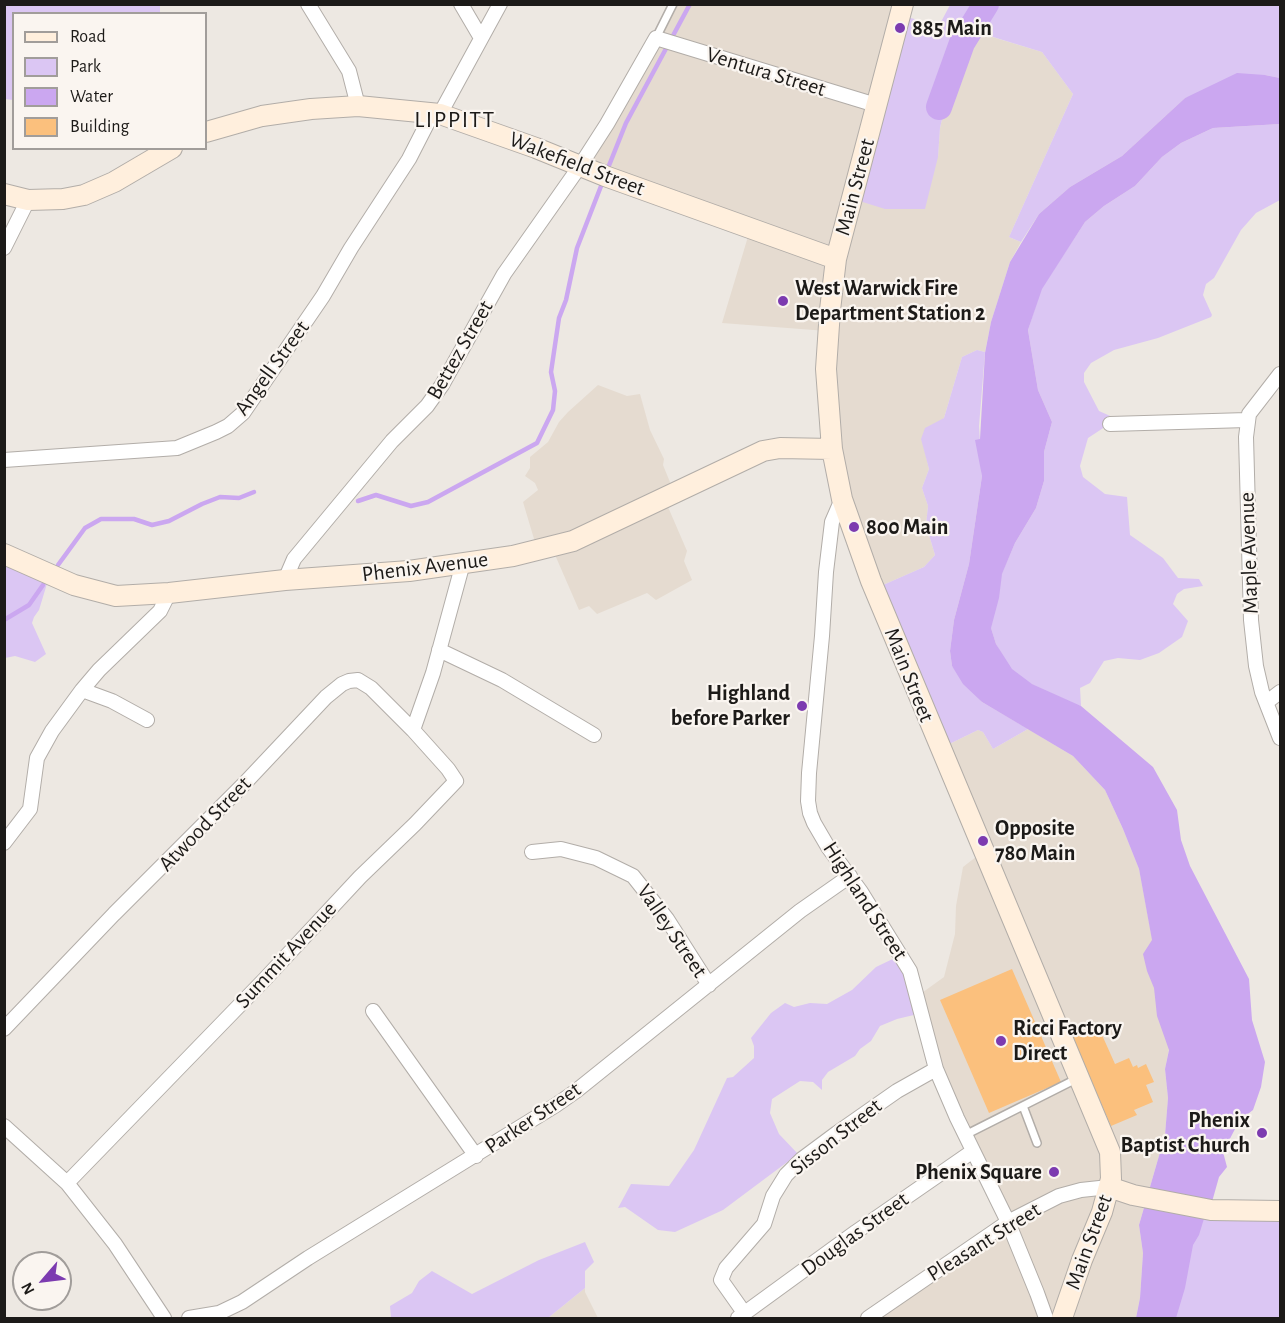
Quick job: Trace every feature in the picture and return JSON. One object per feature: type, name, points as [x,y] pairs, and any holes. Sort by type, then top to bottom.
[{"type":"main road","name":"Main Street","points":[[903,4],[836,259],[826,369],[832,449],[842,499],[871,581],[1110,1152],[1111,1179],[1102,1212],[1062,1318]]},
{"type":"main road","name":"Wakefield Street","points":[[207,132],[262,116],[311,108],[358,106],[436,114],[536,148],[836,259]]},
{"type":"main road","points":[[4,194],[28,200],[63,199],[84,195],[114,182],[169,150]]},
{"type":"main road","name":"Phenix Avenue","points":[[4,554],[74,585],[116,596],[410,571],[513,556],[573,541],[763,451],[780,448],[832,449]]},
{"type":"main road","points":[[1109,1187],[1133,1195],[1211,1210],[1281,1211]]},
{"type":"street","points":[[308,4],[349,71],[358,106]]},
{"type":"street","points":[[461,4],[481,38]]},
{"type":"street","name":"Angell Street","points":[[4,460],[177,448],[222,429],[243,413],[323,296],[351,248],[409,159],[500,4]]},
{"type":"street","name":"Ventura Street","points":[[656,38],[876,105]]},
{"type":"street","name":"Bettez Street","points":[[285,580],[294,559],[392,441],[427,406],[442,385],[504,274],[580,166],[656,38]]},
{"type":"street","points":[[4,248],[28,200]]},
{"type":"street","points":[[1110,424],[1247,420],[1256,403],[1281,374]]},
{"type":"street","name":"Maple Avenue","points":[[1247,420],[1251,620],[1256,666],[1281,738]]},
{"type":"street","name":"Highland Street","points":[[842,499],[832,522],[826,572],[808,801],[814,823],[890,936],[910,971],[936,1069],[965,1135],[1008,1222],[1046,1318]]},
{"type":"street","points":[[413,730],[433,673],[463,563]]},
{"type":"street","points":[[4,843],[30,808],[37,758],[52,731],[82,690],[129,639],[160,611],[169,593]]},
{"type":"street","points":[[439,650],[502,680],[594,735]]},
{"type":"street","name":"Atwood Street","points":[[4,1029],[326,697],[342,684],[358,680],[371,688],[413,730]]},
{"type":"street","points":[[82,690],[112,700],[147,720]]},
{"type":"street","points":[[1267,702],[1281,692]]},
{"type":"street","name":"Summit Avenue","points":[[67,1183],[265,979],[345,892],[456,781],[413,730]]},
{"type":"street","name":"Valley Street","points":[[532,852],[561,849],[596,858],[633,876],[667,919],[681,945],[709,985]]},
{"type":"street","name":"Parker Street","points":[[189,1318],[219,1312],[242,1302],[308,1258],[476,1156],[576,1091],[801,911],[850,876]]},
{"type":"street","points":[[373,1011],[476,1156]]},
{"type":"street","name":"Sisson Street","points":[[742,1316],[721,1280],[726,1268],[764,1224],[773,1196],[786,1175],[802,1159],[837,1133],[897,1091],[936,1069]]},
{"type":"street","points":[[4,1126],[67,1183],[115,1244],[164,1318]]},
{"type":"street","name":"Douglas Street","points":[[742,1316],[973,1150]]},
{"type":"street","name":"Pleasant Street","points":[[868,1318],[1008,1222],[1059,1196],[1081,1190],[1109,1187]]},
{"type":"lane","points":[[656,38],[673,4]]},
{"type":"lane","points":[[965,1135],[1079,1077]]},
{"type":"lane","points":[[1023,1106],[1037,1143]]},
{"type":"shaded area","points":[[674,5],[902,5],[938,157],[940,128],[949,89],[970,41],[979,33],[1042,52],[1073,94],[1009,237],[1021,242],[1010,262],[991,322],[985,352],[977,350],[962,357],[944,418],[922,439],[929,469],[922,488],[928,506],[926,525],[935,555],[924,567],[874,589],[841,503],[827,331],[722,323],[750,230],[584,160]]},
{"type":"shaded area","points":[[598,385],[627,396],[640,394],[650,430],[664,459],[663,465],[674,492],[665,500],[687,551],[684,561],[692,580],[656,600],[647,593],[597,614],[589,606],[579,610],[552,548],[537,549],[523,502],[538,490],[535,483],[525,476],[530,468],[530,457],[548,442],[559,422],[568,412]]},
{"type":"shaded area","points":[[1028,729],[1073,756],[1105,790],[1123,829],[1139,869],[1171,1039],[1165,1069],[1168,1098],[1165,1135],[1139,1225],[1143,1253],[1140,1298],[1136,1318],[868,1318],[1005,1223],[958,1122],[919,995],[944,977],[955,934],[956,906],[963,867],[981,853],[939,749],[978,730],[983,732],[993,749]]},
{"type":"shaded area","points":[[585,1288],[598,1318],[548,1318]]},
{"type":"green space","points":[[5,4],[160,5],[160,12],[12,12],[12,100],[5,99]]},
{"type":"green space","points":[[950,5],[1280,5],[1280,78],[1265,75],[1185,98],[1122,156],[1070,187],[1039,214],[1021,242],[1009,237],[1073,94],[1042,52],[980,33],[970,41],[949,89],[940,128],[938,157],[925,209],[885,209],[850,198],[900,15],[936,25],[942,20]]},
{"type":"green space","points":[[1280,124],[1280,200],[1256,213],[1241,230],[1214,278],[1206,284],[1203,295],[1211,317],[1158,338],[1114,350],[1091,363],[1084,373],[1084,382],[1099,411],[1117,419],[1088,438],[1080,466],[1083,477],[1105,494],[1127,497],[1130,535],[1163,558],[1178,578],[1199,579],[1203,586],[1184,589],[1177,594],[1173,604],[1188,621],[1182,637],[1159,653],[1140,660],[1118,658],[1104,661],[1090,683],[1080,688],[1081,706],[1077,705],[1027,682],[1008,667],[996,644],[989,622],[996,587],[1015,543],[1036,508],[1044,481],[1044,452],[1052,422],[1038,390],[1028,330],[1041,289],[1085,222],[1104,206],[1135,186],[1162,157],[1181,143],[1213,128]]},
{"type":"green space","points":[[977,350],[985,352],[979,426],[982,476],[969,564],[954,620],[950,651],[952,666],[982,702],[1028,729],[993,749],[983,732],[978,730],[939,749],[874,589],[924,567],[935,555],[926,525],[928,506],[922,488],[929,469],[921,439],[925,428],[944,418],[962,357]]},
{"type":"green space","points":[[4,555],[49,577],[39,610],[32,623],[46,654],[35,662],[15,656],[5,658]]},
{"type":"green space","points":[[899,956],[918,1014],[880,1026],[871,1041],[855,1056],[828,1072],[822,1080],[822,1090],[813,1082],[800,1081],[772,1099],[770,1113],[779,1134],[798,1154],[723,1210],[675,1232],[658,1230],[625,1207],[618,1208],[631,1184],[669,1186],[694,1150],[727,1078],[733,1077],[754,1058],[751,1038],[771,1013],[785,1003],[794,1007],[810,1003],[827,1004],[852,990],[876,967]]},
{"type":"green space","points":[[1280,1211],[1280,1318],[1174,1318],[1177,1282],[1206,1212]]},
{"type":"green space","points":[[585,1242],[594,1262],[585,1271],[585,1288],[548,1318],[391,1318],[390,1306],[412,1293],[419,1281],[432,1271],[472,1294],[539,1260]]},
{"type":"water","points":[[1237,73],[1280,78],[1280,124],[1213,128],[1181,143],[1162,157],[1135,186],[1104,206],[1085,222],[1042,289],[1028,330],[1038,390],[1052,422],[1044,452],[1044,481],[1036,508],[1015,543],[1002,574],[999,598],[991,628],[996,644],[1012,669],[1032,684],[1081,706],[1153,767],[1177,810],[1181,840],[1190,866],[1249,979],[1252,1020],[1265,1062],[1261,1087],[1253,1110],[1235,1124],[1235,1129],[1223,1152],[1227,1167],[1219,1177],[1210,1209],[1206,1212],[1199,1235],[1193,1245],[1185,1288],[1176,1318],[1136,1318],[1140,1298],[1143,1253],[1139,1225],[1165,1135],[1168,1098],[1165,1069],[1169,1050],[1157,1016],[1154,988],[1143,954],[1152,940],[1139,869],[1105,790],[1073,756],[982,702],[963,684],[952,666],[950,651],[954,620],[969,564],[982,476],[975,440],[980,439],[985,353],[991,322],[1010,262],[1039,214],[1070,187],[1122,156],[1185,98]]},
{"type":"building","name":"Ricci Factory Direct","points":[[1012,969],[1061,1082],[989,1113],[940,1000]]},
{"type":"building","points":[[1098,1026],[1115,1064],[1129,1058],[1133,1067],[1137,1065],[1138,1068],[1146,1064],[1154,1082],[1146,1085],[1153,1102],[1134,1110],[1137,1115],[1111,1126],[1072,1037]]},
{"type":"waterway","points":[[606,173],[626,123],[690,4]]},
{"type":"waterway","points":[[939,107],[962,43],[986,4]]},
{"type":"waterway","points":[[358,501],[376,495],[411,506],[428,502],[537,443],[553,410],[555,391],[551,372],[559,318],[566,300],[577,248],[603,181]]},
{"type":"waterway","points":[[58,565],[85,528],[101,519],[134,519],[152,525],[169,521],[220,497],[239,498],[254,492]]},
{"type":"waterway","points":[[4,620],[29,605],[43,585]]},
{"type":"place","name":"885 Main","points":[[900,28]]},
{"type":"place","name":"West Warwick Fire Department Station 2","points":[[783,301]]},
{"type":"place","name":"800 Main","points":[[854,527]]},
{"type":"place","name":"Highland before Parker","points":[[802,706]]},
{"type":"place","name":"Opposite 780 Main","points":[[983,841]]},
{"type":"place","name":"Ricci Factory Direct","points":[[1001,1041]]},
{"type":"place","name":"Phenix Baptist Church","points":[[1262,1133]]},
{"type":"place","name":"Phenix Square","points":[[1054,1172]]},
{"type":"district","name":"LIPPITT","points":[[455,120]]}]
